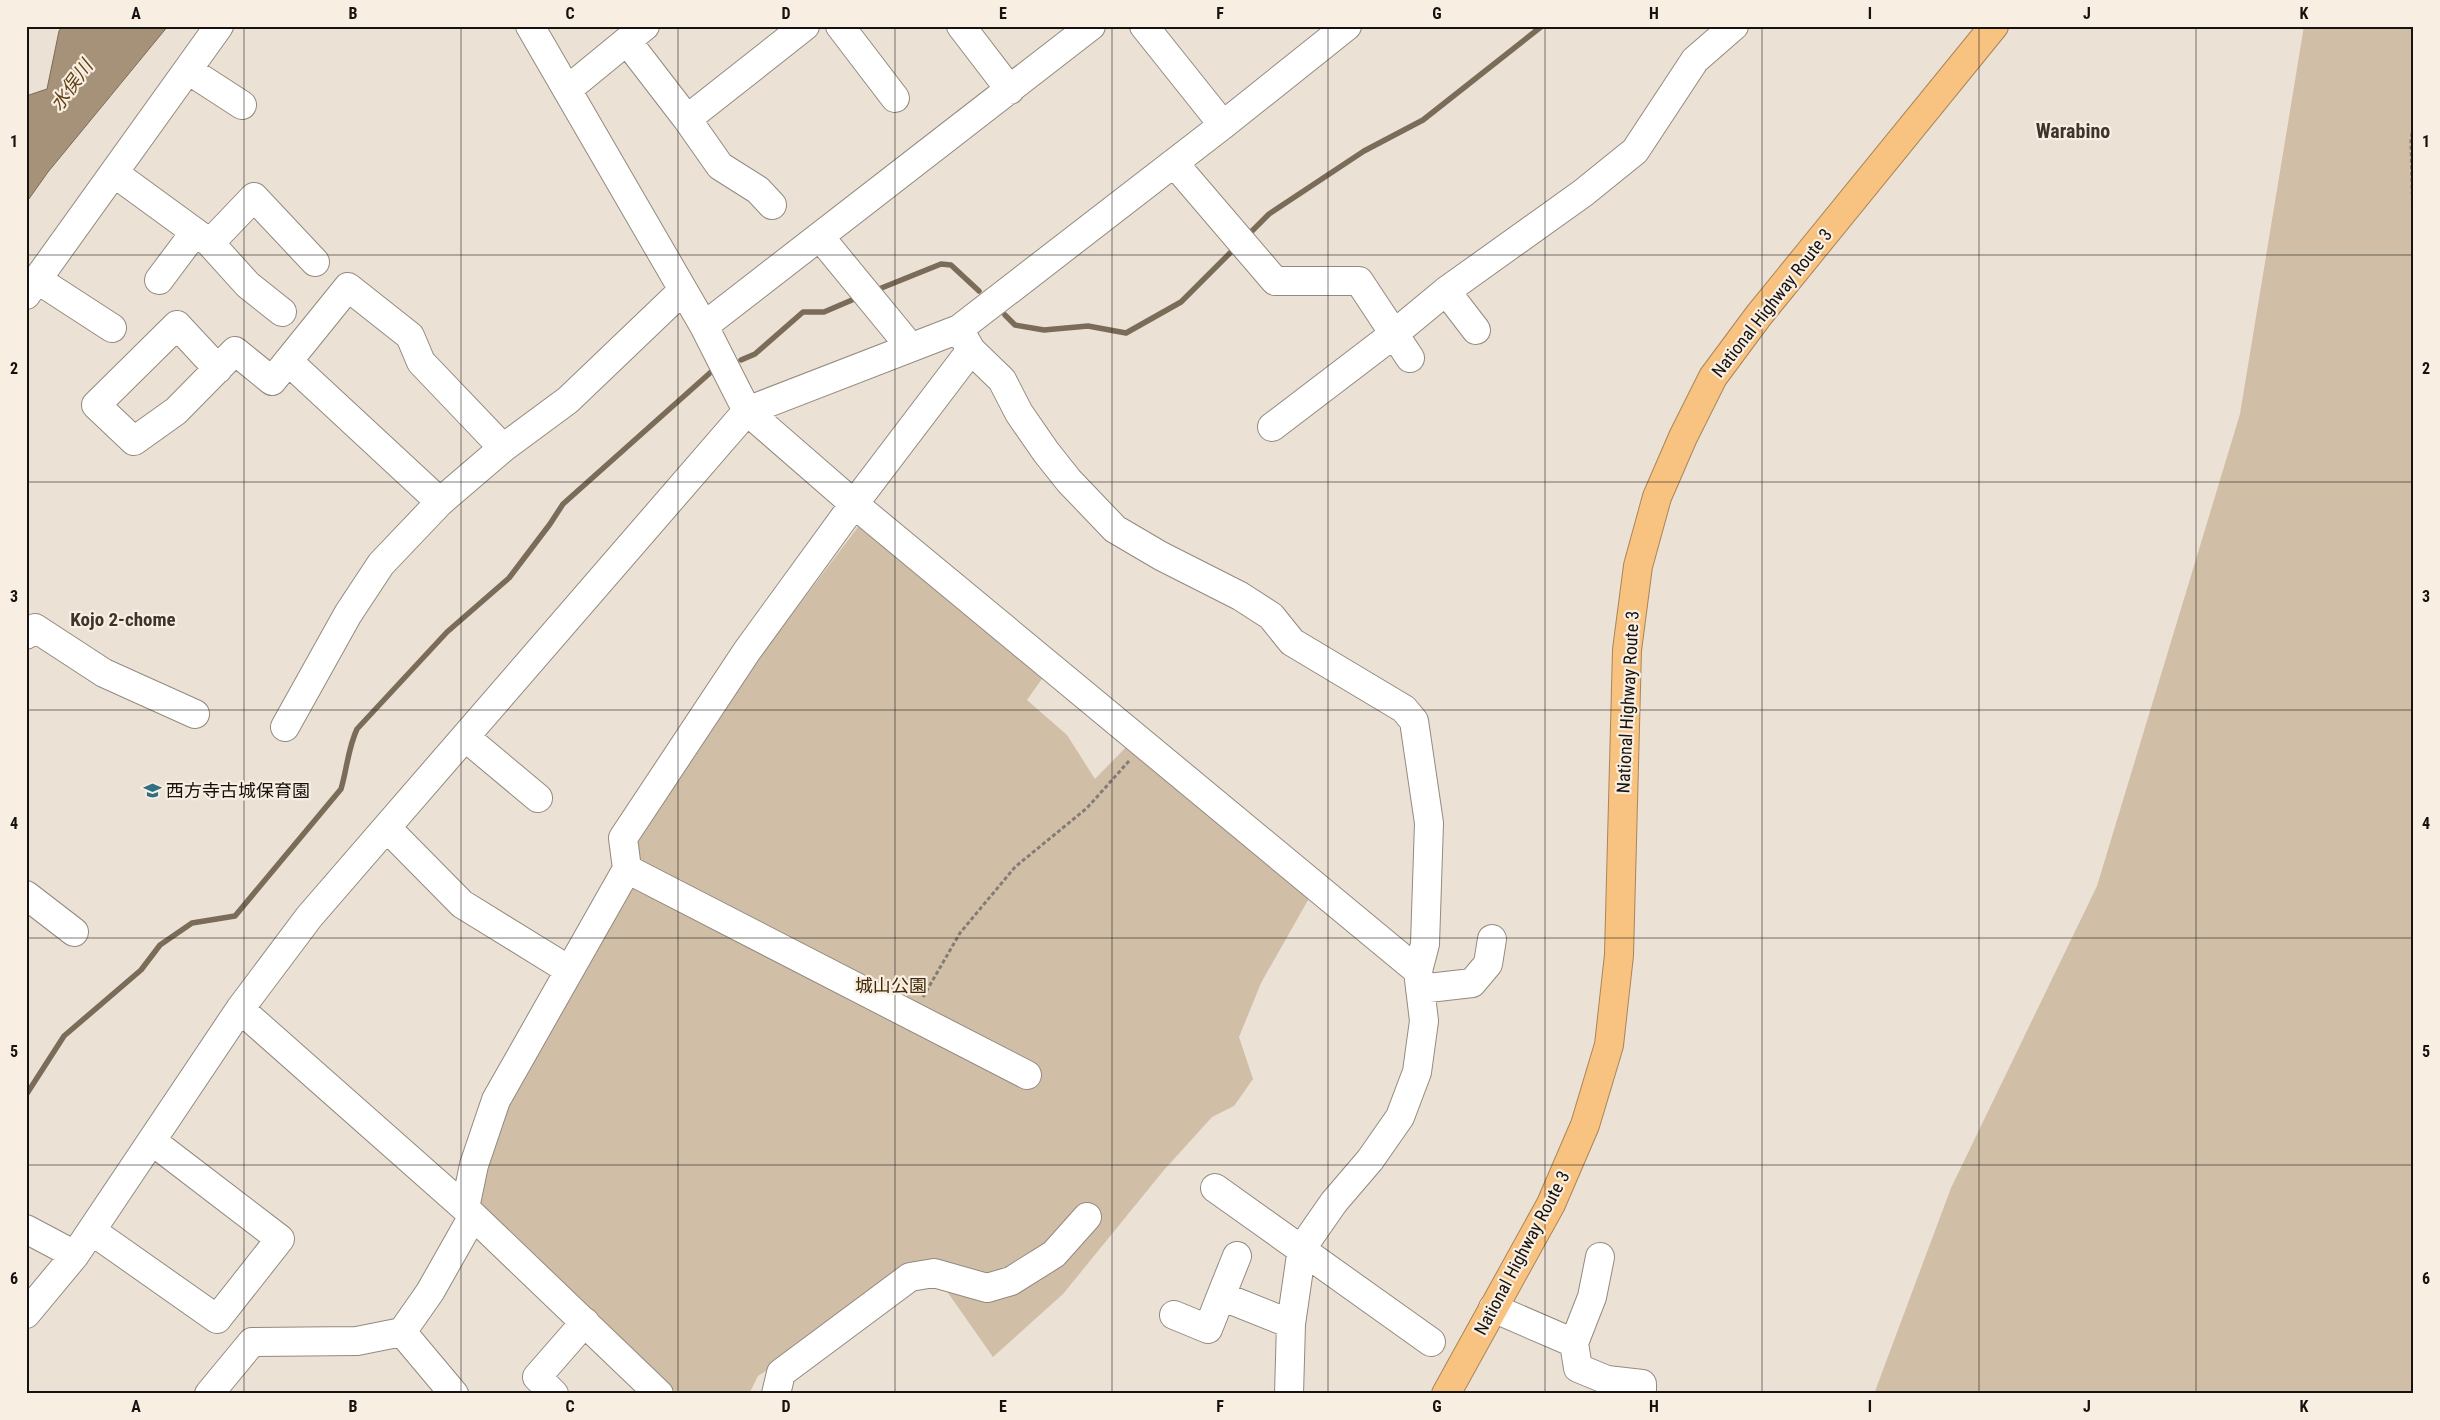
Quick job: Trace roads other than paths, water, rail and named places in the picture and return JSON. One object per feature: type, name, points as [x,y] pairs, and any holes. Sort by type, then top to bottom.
[{"type":"highway","name":"National Highway Route 3","points":[[1446,1394],[1551,1204],[1585,1125],[1609,1045],[1619,955],[1628,650],[1638,566],[1657,497],[1712,377],[1759,315],[1994,26]]},
{"type":"street","points":[[112,328],[32,288],[219,26]]},
{"type":"street","points":[[530,26],[704,326],[747,411],[854,504],[1144,744],[1419,980],[1472,983],[1488,964],[1492,939]]},
{"type":"street","points":[[687,119],[805,26]]},
{"type":"street","points":[[840,26],[895,98]]},
{"type":"street","points":[[961,26],[1010,90]]},
{"type":"street","points":[[704,326],[1091,26]]},
{"type":"street","points":[[1144,26],[1223,125]]},
{"type":"street","points":[[209,1394],[252,1342],[357,1341],[402,1332],[430,1292],[468,1212],[474,1164],[496,1100],[627,869],[623,838],[747,651],[854,504],[965,339],[1174,163],[1347,26]]},
{"type":"street","points":[[1272,427],[1394,334],[1446,291],[1583,193],[1635,152],[1695,60],[1734,26]]},
{"type":"street","points":[[567,90],[636,34],[687,119],[720,166],[758,190],[772,205]]},
{"type":"street","points":[[188,70],[242,105]]},
{"type":"street","points":[[1174,163],[1275,281],[1359,281],[1410,358]]},
{"type":"street","points":[[114,173],[203,237],[248,285],[282,312]]},
{"type":"street","points":[[160,280],[203,237],[254,197],[315,262]]},
{"type":"street","points":[[820,236],[903,338],[908,348]]},
{"type":"street","points":[[218,369],[235,351],[272,381],[348,287],[410,336],[421,362],[503,448]]},
{"type":"street","points":[[285,726],[348,614],[381,564],[440,502],[503,448],[568,400],[683,290]]},
{"type":"street","points":[[1446,291],[1476,330]]},
{"type":"street","points":[[26,1314],[75,1255],[240,1009],[310,917],[747,411],[908,348],[965,339]]},
{"type":"street","points":[[965,339],[1002,380],[1019,413],[1069,481],[1115,529],[1161,556],[1240,596],[1271,616],[1292,642],[1404,709],[1414,721],[1429,823],[1425,944],[1419,980],[1424,1021],[1417,1072],[1400,1117],[1370,1160],[1334,1202],[1302,1248],[1291,1324],[1289,1394]]},
{"type":"street","points":[[288,361],[440,502]]},
{"type":"street","points":[[26,635],[35,628],[104,673],[195,714]]},
{"type":"street","points":[[465,737],[538,798]]},
{"type":"street","points":[[387,828],[462,904],[569,970]]},
{"type":"street","points":[[627,869],[1027,1074]]},
{"type":"street","points":[[26,895],[74,932]]},
{"type":"street","points":[[240,1009],[468,1212],[659,1394]]},
{"type":"street","points":[[92,1230],[217,1319],[280,1239],[152,1141]]},
{"type":"street","points":[[1215,1188],[1302,1248],[1431,1342]]},
{"type":"street","points":[[776,1394],[781,1373],[910,1276],[934,1273],[987,1288],[1011,1281],[1054,1254],[1088,1217]]},
{"type":"street","points":[[26,1229],[75,1255]]},
{"type":"street","points":[[1174,1315],[1208,1329],[1237,1256]]},
{"type":"street","points":[[1600,1257],[1592,1297],[1574,1343],[1578,1368],[1606,1380],[1642,1384],[1642,1394]]},
{"type":"street","points":[[1221,1296],[1291,1324]]},
{"type":"street","points":[[1493,1308],[1574,1343]]},
{"type":"street","points":[[554,1394],[537,1377],[585,1322]]},
{"type":"street","points":[[402,1332],[454,1394]]},
{"type":"water","name":"水俣川","points":[[62,26],[168,26],[48,172],[26,203],[26,96],[47,89],[59,31]]},
{"type":"waterway","points":[[1246,237],[1269,214],[1364,151],[1423,120],[1542,26]]},
{"type":"waterway","points":[[1005,315],[1015,325],[1044,330],[1088,326],[1126,333],[1181,302],[1236,247]]},
{"type":"waterway","points":[[874,291],[941,264],[951,265],[979,291]]},
{"type":"waterway","points":[[741,360],[755,354],[803,312],[824,312],[859,297]]},
{"type":"waterway","points":[[26,1095],[64,1036],[141,970],[160,945],[192,923],[235,916],[341,789],[357,729],[447,632],[509,578],[563,504],[711,372]]},
{"type":"place","name":"西方寺古城保育園","points":[[152,791]]},
{"type":"district","name":"Warabino","points":[[2073,131]]},
{"type":"district","name":"Kojo 2-chome","points":[[123,619]]},
{"type":"park label","name":"城山公園","points":[[891,986]]}]
